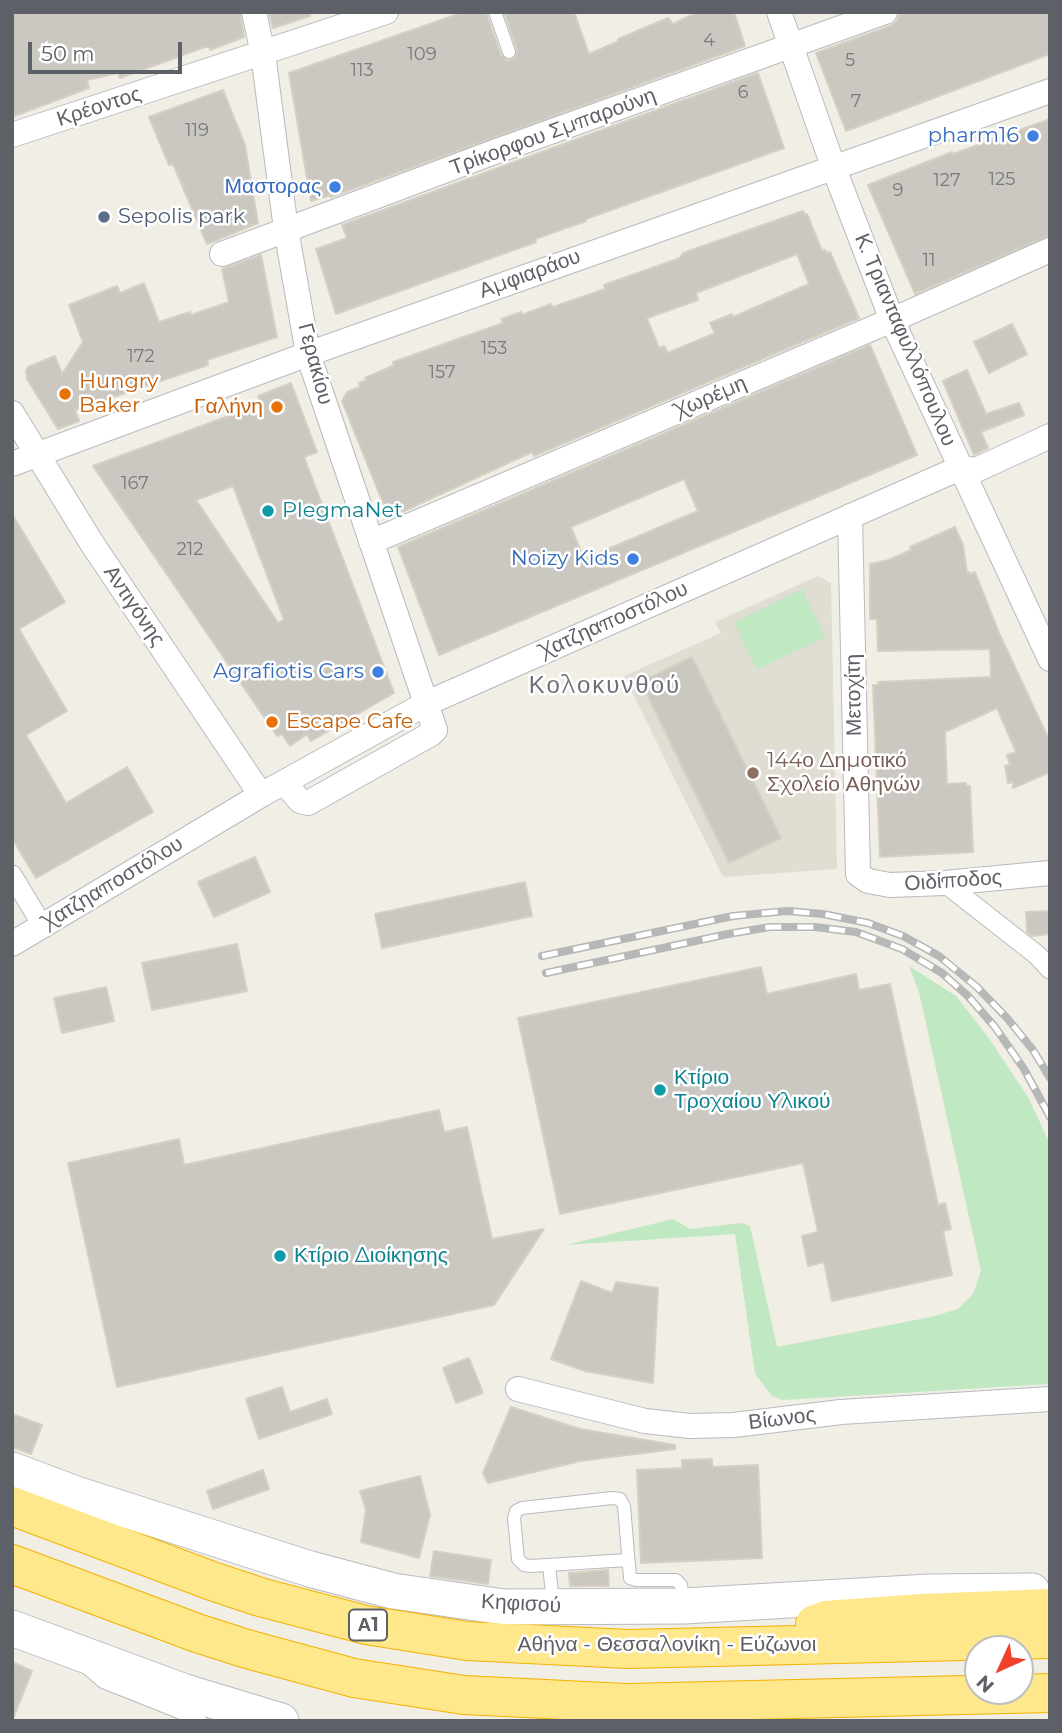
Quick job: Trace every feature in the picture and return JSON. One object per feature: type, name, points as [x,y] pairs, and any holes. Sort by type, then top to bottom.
[{"type":"highway","name":"Αθήνα - Θεσσαλονίκη - Εύζωνοι","points":[[12,1506],[212,1581],[366,1625],[467,1641],[628,1649],[1050,1639]]},
{"type":"highway","points":[[12,1564],[197,1633],[354,1678],[464,1695],[626,1703],[1050,1693]]},
{"type":"highway","points":[[741,1648],[825,1620],[1050,1608]]},
{"type":"highway","points":[[565,1700],[642,1721]]},
{"type":"main road","name":"Κηφισού","points":[[12,1470],[68,1491],[310,1569],[381,1588],[504,1607],[684,1606],[929,1592],[1050,1591]]},
{"type":"main road","points":[[12,1629],[79,1654],[224,1716],[281,1721]]},
{"type":"street","name":"Γερακίου","points":[[254,12],[263,54],[286,229],[308,354],[425,704]]},
{"type":"street","name":"Κρέοντος","points":[[12,135],[386,12]]},
{"type":"street","name":"Κ. Τριανταφυλλόπουλου","points":[[779,12],[833,166],[892,320],[960,468],[1040,614],[1050,659]]},
{"type":"street","name":"Τρίκορφου Σμπαρούνη","points":[[222,254],[497,151],[885,12]]},
{"type":"street","name":"Αμφιαράου","points":[[12,464],[308,354],[1050,91]]},
{"type":"street","name":"Χωρέμη","points":[[371,542],[1050,250]]},
{"type":"street","name":"Αντιγόνης","points":[[12,413],[91,542],[261,795]]},
{"type":"street","name":"Χατζηαποστόλου","points":[[12,944],[261,795],[425,704],[960,468],[976,470],[1050,436]]},
{"type":"street","name":"Μετοχίτη","points":[[850,516],[858,874]]},
{"type":"street","name":"Οιδίποδος","points":[[858,874],[868,881],[890,885],[945,883],[1050,873]]},
{"type":"street","points":[[12,875],[43,925]]},
{"type":"street","points":[[945,883],[1037,955],[1050,969]]},
{"type":"street","name":"Βίωνος","points":[[518,1389],[645,1421],[690,1426],[734,1425],[841,1412],[1050,1399]]},
{"type":"lane","points":[[495,12],[509,52]]},
{"type":"lane","points":[[628,1560],[524,1565],[518,1559],[514,1518],[516,1511],[522,1508],[620,1499],[624,1506],[630,1578],[676,1580],[681,1585],[684,1606]]},
{"type":"lane","points":[[549,1565],[553,1607]]},
{"type":"shaded area","name":"144ο Δημοτικό Σχολείο Αθηνών","points":[[818,576],[831,583],[837,869],[723,877],[624,676],[721,633],[715,622]]},
{"type":"green space","points":[[802,589],[825,637],[757,670],[734,622]]},
{"type":"green space","points":[[909,966],[956,996],[988,1037],[1028,1097],[1050,1144],[1050,1384],[783,1400],[772,1396],[755,1374],[735,1234],[566,1245],[673,1219],[690,1229],[742,1223],[750,1226],[777,1347],[931,1317],[958,1309],[973,1294],[981,1271],[919,992]]},
{"type":"building","points":[[12,12],[240,12],[244,37],[210,50],[205,47],[120,78],[118,73],[87,80],[89,88],[12,117]]},
{"type":"building","points":[[269,12],[310,12],[310,16],[273,28]]},
{"type":"building","points":[[464,12],[486,12],[501,55],[508,61],[515,58],[517,50],[504,12],[574,12],[589,54],[668,18],[673,24],[698,12],[734,12],[745,46],[331,197],[311,201],[289,73]]},
{"type":"building","points":[[900,12],[1050,12],[1050,54],[846,131],[816,53],[890,26],[897,21]]},
{"type":"building","points":[[758,73],[784,148],[586,219],[535,239],[536,242],[336,314],[316,249],[347,238],[342,225]]},
{"type":"building","points":[[223,90],[245,145],[258,223],[207,244],[173,164],[169,165],[149,117]]},
{"type":"building","points":[[1050,119],[1050,235],[915,294],[868,185],[952,152],[953,154]]},
{"type":"building","points":[[803,211],[807,214],[822,251],[830,252],[859,318],[534,456],[532,452],[389,518],[342,401],[347,392],[360,387],[359,383],[367,380],[365,378],[394,365],[393,362],[503,323],[501,319],[521,312],[522,315],[551,304],[553,307],[605,289],[604,285],[680,258],[683,253]],"holes":[[[797,254],[809,284],[733,317],[732,314],[710,323],[715,333],[668,353],[664,346],[659,348],[647,318],[698,300],[696,293]]]},
{"type":"building","points":[[261,255],[277,337],[207,360],[208,365],[75,410],[79,421],[58,429],[27,379],[26,371],[28,367],[55,356],[62,374],[83,342],[69,305],[117,286],[120,293],[144,283],[159,322],[190,312],[191,315],[229,302],[222,269]]},
{"type":"building","points":[[1012,324],[1027,354],[989,373],[974,342]]},
{"type":"building","points":[[870,345],[917,455],[439,655],[398,547]],"holes":[[[684,479],[698,511],[584,559],[571,527]]]},
{"type":"building","points":[[967,370],[986,414],[1019,403],[1024,415],[981,432],[988,448],[974,455],[943,381]]},
{"type":"building","points":[[291,383],[317,452],[304,457],[394,693],[311,741],[307,734],[290,746],[282,734],[277,736],[93,466],[261,404],[258,396]],"holes":[[[233,486],[284,620],[278,623],[196,500]]]},
{"type":"building","points":[[12,514],[65,602],[19,629],[67,711],[26,735],[66,803],[127,767],[153,812],[36,878],[12,838]]},
{"type":"building","points":[[955,527],[963,545],[967,573],[975,572],[999,633],[1050,742],[1050,772],[1013,788],[1013,782],[1008,783],[1005,766],[1010,765],[1007,755],[1016,752],[997,708],[945,732],[947,784],[966,783],[966,786],[970,786],[973,852],[880,857],[873,685],[879,685],[878,682],[991,677],[990,649],[878,651],[877,619],[870,619],[870,564],[889,560],[911,550],[910,547]]},
{"type":"building","points":[[692,657],[781,838],[729,863],[641,682]]},
{"type":"building","points":[[255,857],[270,892],[214,917],[198,882]]},
{"type":"building","points":[[525,882],[532,916],[382,948],[375,914]]},
{"type":"building","points":[[1050,911],[1050,934],[1032,936],[1027,932],[1026,912]]},
{"type":"building","points":[[237,944],[247,991],[152,1010],[142,963]]},
{"type":"building","points":[[761,967],[767,994],[856,974],[859,990],[890,984],[938,1205],[945,1203],[951,1229],[943,1231],[952,1275],[832,1301],[824,1262],[808,1266],[802,1236],[818,1232],[803,1163],[560,1214],[518,1018]]},
{"type":"building","points":[[106,987],[114,1021],[62,1033],[54,998]]},
{"type":"building","name":"Κτίριο Διοίκησης","points":[[439,1110],[444,1132],[467,1127],[492,1239],[544,1229],[494,1305],[117,1387],[68,1163],[179,1139],[184,1165]]},
{"type":"building","points":[[581,1281],[612,1293],[616,1282],[658,1288],[653,1383],[585,1371],[551,1359]]},
{"type":"building","points":[[469,1358],[483,1393],[456,1403],[443,1368]]},
{"type":"building","points":[[282,1387],[290,1412],[327,1399],[332,1414],[259,1439],[246,1399]]},
{"type":"building","points":[[511,1407],[580,1429],[675,1445],[675,1449],[580,1461],[488,1483],[483,1473]]},
{"type":"building","points":[[12,1414],[42,1425],[31,1454],[12,1447]]},
{"type":"building","points":[[712,1459],[712,1467],[758,1465],[762,1558],[641,1563],[637,1470],[682,1468],[682,1460]]},
{"type":"building","points":[[263,1470],[269,1489],[213,1509],[207,1491]]},
{"type":"building","points":[[420,1476],[430,1515],[419,1558],[361,1542],[366,1510],[360,1491]]},
{"type":"building","points":[[434,1551],[491,1560],[488,1584],[430,1576]]},
{"type":"building","points":[[608,1570],[609,1586],[570,1586],[569,1573]]},
{"type":"building","points":[[12,1662],[32,1671],[13,1719],[12,1719]]},
{"type":"railway","points":[[542,956],[733,916],[787,911],[823,914],[868,923],[903,936],[939,956],[977,987],[1033,1050],[1050,1078]]},
{"type":"railway","points":[[546,973],[770,927],[815,927],[856,932],[902,949],[942,973],[968,996],[995,1027],[1024,1069],[1050,1117]]},
{"type":"place","name":"pharm16","points":[[1033,136]]},
{"type":"place","name":"Μαστορας","points":[[335,187]]},
{"type":"place","name":"Sepolis park","points":[[104,217]]},
{"type":"place","name":"Hungry Baker","points":[[65,394]]},
{"type":"place","name":"Γαλήνη","points":[[277,407]]},
{"type":"place","name":"PlegmaNet","points":[[268,511]]},
{"type":"place","name":"Noizy Kids","points":[[633,559]]},
{"type":"place","name":"Agrafiotis Cars","points":[[378,672]]},
{"type":"place","name":"Escape Cafe","points":[[272,722]]},
{"type":"place","name":"144ο Δημοτικό Σχολείο Αθηνών","points":[[753,773]]},
{"type":"place","name":"Κτίριο Τροχαίου Υλικού","points":[[660,1090]]},
{"type":"place","name":"Κτίριο Διοίκησης","points":[[280,1256]]},
{"type":"district","name":"Κολοκυνθού","points":[[605,686]]}]
